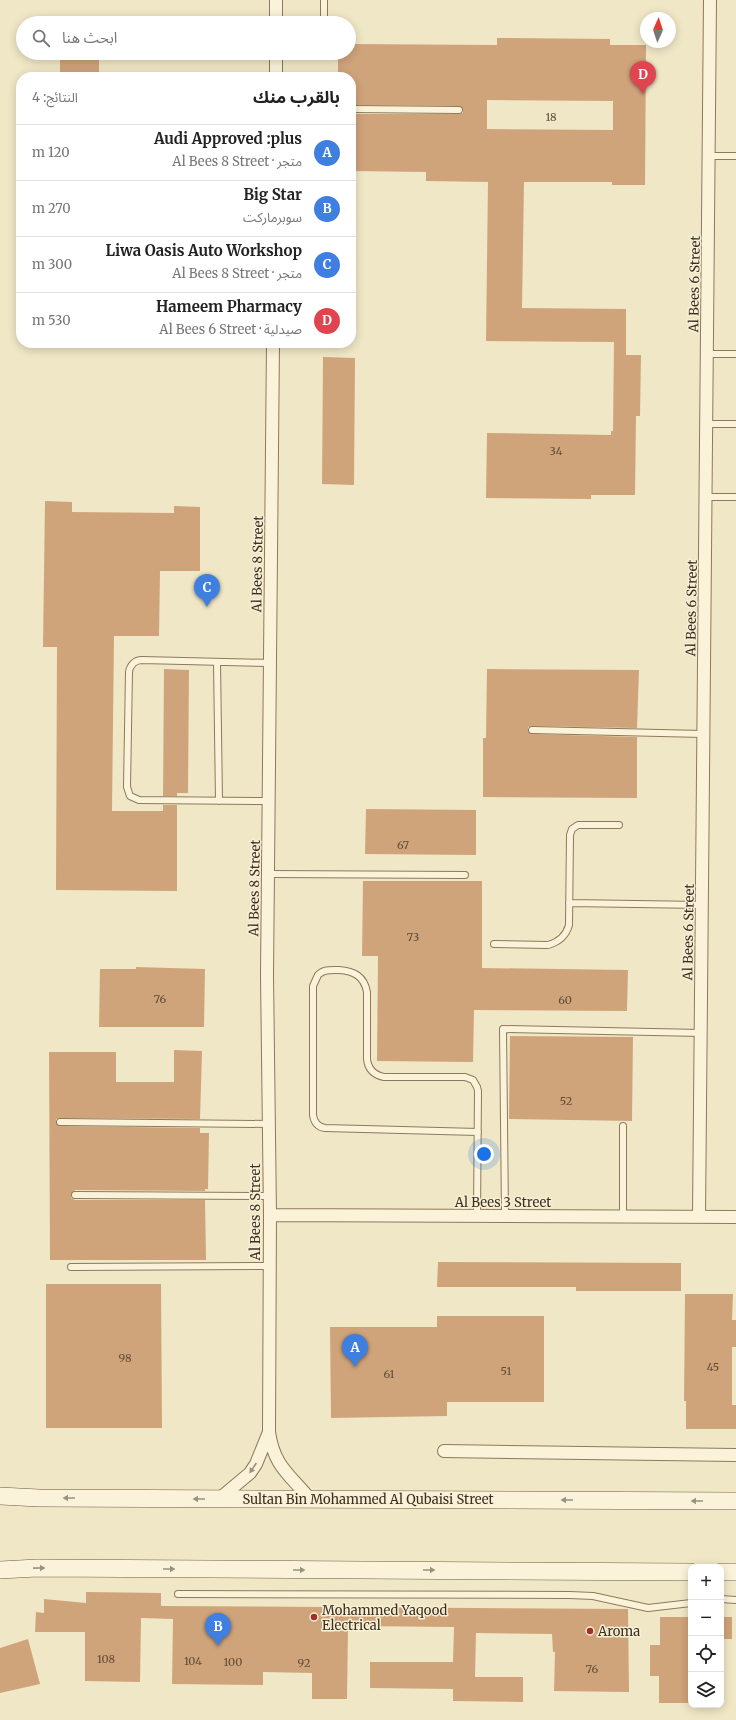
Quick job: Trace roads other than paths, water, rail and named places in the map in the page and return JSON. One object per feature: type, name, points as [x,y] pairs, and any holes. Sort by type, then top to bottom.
[{"type":"main road","name":"Sultan Bin Mohammed Al Qubaisi Street","points":[[0,1496],[46,1498],[736,1501]]},
{"type":"main road","points":[[0,1570],[37,1568],[688,1572]]},
{"type":"main road","points":[[724,1572],[736,1572]]},
{"type":"street","points":[[276,0],[276,16]]},
{"type":"street","name":"Al Bees 6 Street","points":[[699,1217],[710,0]]},
{"type":"street","points":[[276,60],[276,72]]},
{"type":"street","name":"Al Bees 8 Street","points":[[273,348],[268,874],[270,1196],[269,1432],[274,1454],[279,1465],[309,1498]]},
{"type":"street","name":"Al Bees 3 Street","points":[[270,1215],[736,1217]]},
{"type":"street","name":"Al Bees 8 Street","points":[[219,1499],[250,1473],[256,1464],[269,1432]]},
{"type":"street","points":[[444,1451],[736,1455]]},
{"type":"lane","points":[[324,0],[324,16]]},
{"type":"lane","points":[[356,109],[459,110]]},
{"type":"lane","points":[[709,156],[736,156]]},
{"type":"lane","points":[[707,354],[736,354]]},
{"type":"lane","points":[[706,424],[736,424]]},
{"type":"lane","points":[[706,497],[736,497]]},
{"type":"lane","points":[[269,801],[139,800],[130,796],[127,787],[129,672],[132,665],[138,660],[270,663]]},
{"type":"lane","points":[[217,662],[219,801]]},
{"type":"lane","points":[[532,730],[704,734]]},
{"type":"lane","points":[[494,944],[542,945],[554,943],[564,936],[569,925],[570,835],[572,829],[578,825],[619,824]]},
{"type":"lane","points":[[268,874],[465,875]]},
{"type":"lane","points":[[570,903],[702,905]]},
{"type":"lane","points":[[477,1215],[478,1132],[478,1091],[473,1080],[465,1077],[384,1077],[375,1074],[369,1068],[367,1060],[367,992],[364,982],[358,975],[349,971],[328,970],[318,975],[313,986],[313,1115],[318,1125],[325,1128],[478,1132]]},
{"type":"lane","points":[[504,1216],[502,1029],[701,1033]]},
{"type":"lane","points":[[60,1122],[269,1124]]},
{"type":"lane","points":[[623,1126],[623,1216]]},
{"type":"lane","points":[[75,1194],[270,1196]]},
{"type":"lane","points":[[71,1267],[269,1266]]},
{"type":"lane","points":[[178,1594],[582,1595],[604,1598],[648,1608],[688,1603]]},
{"type":"lane","points":[[724,1599],[736,1600]]},
{"type":"place","name":"Hameem Pharmacy","points":[[643,94]]},
{"type":"place","name":"Liwa Oasis Auto Workshop","points":[[207,607]]},
{"type":"place","name":"Audi Approved :plus","points":[[355,1367]]},
{"type":"place","name":"Mohammed Yaqood Electrical","points":[[314,1617]]},
{"type":"place","name":"Aroma","points":[[590,1631]]},
{"type":"place","name":"Big Star","points":[[218,1646]]}]
